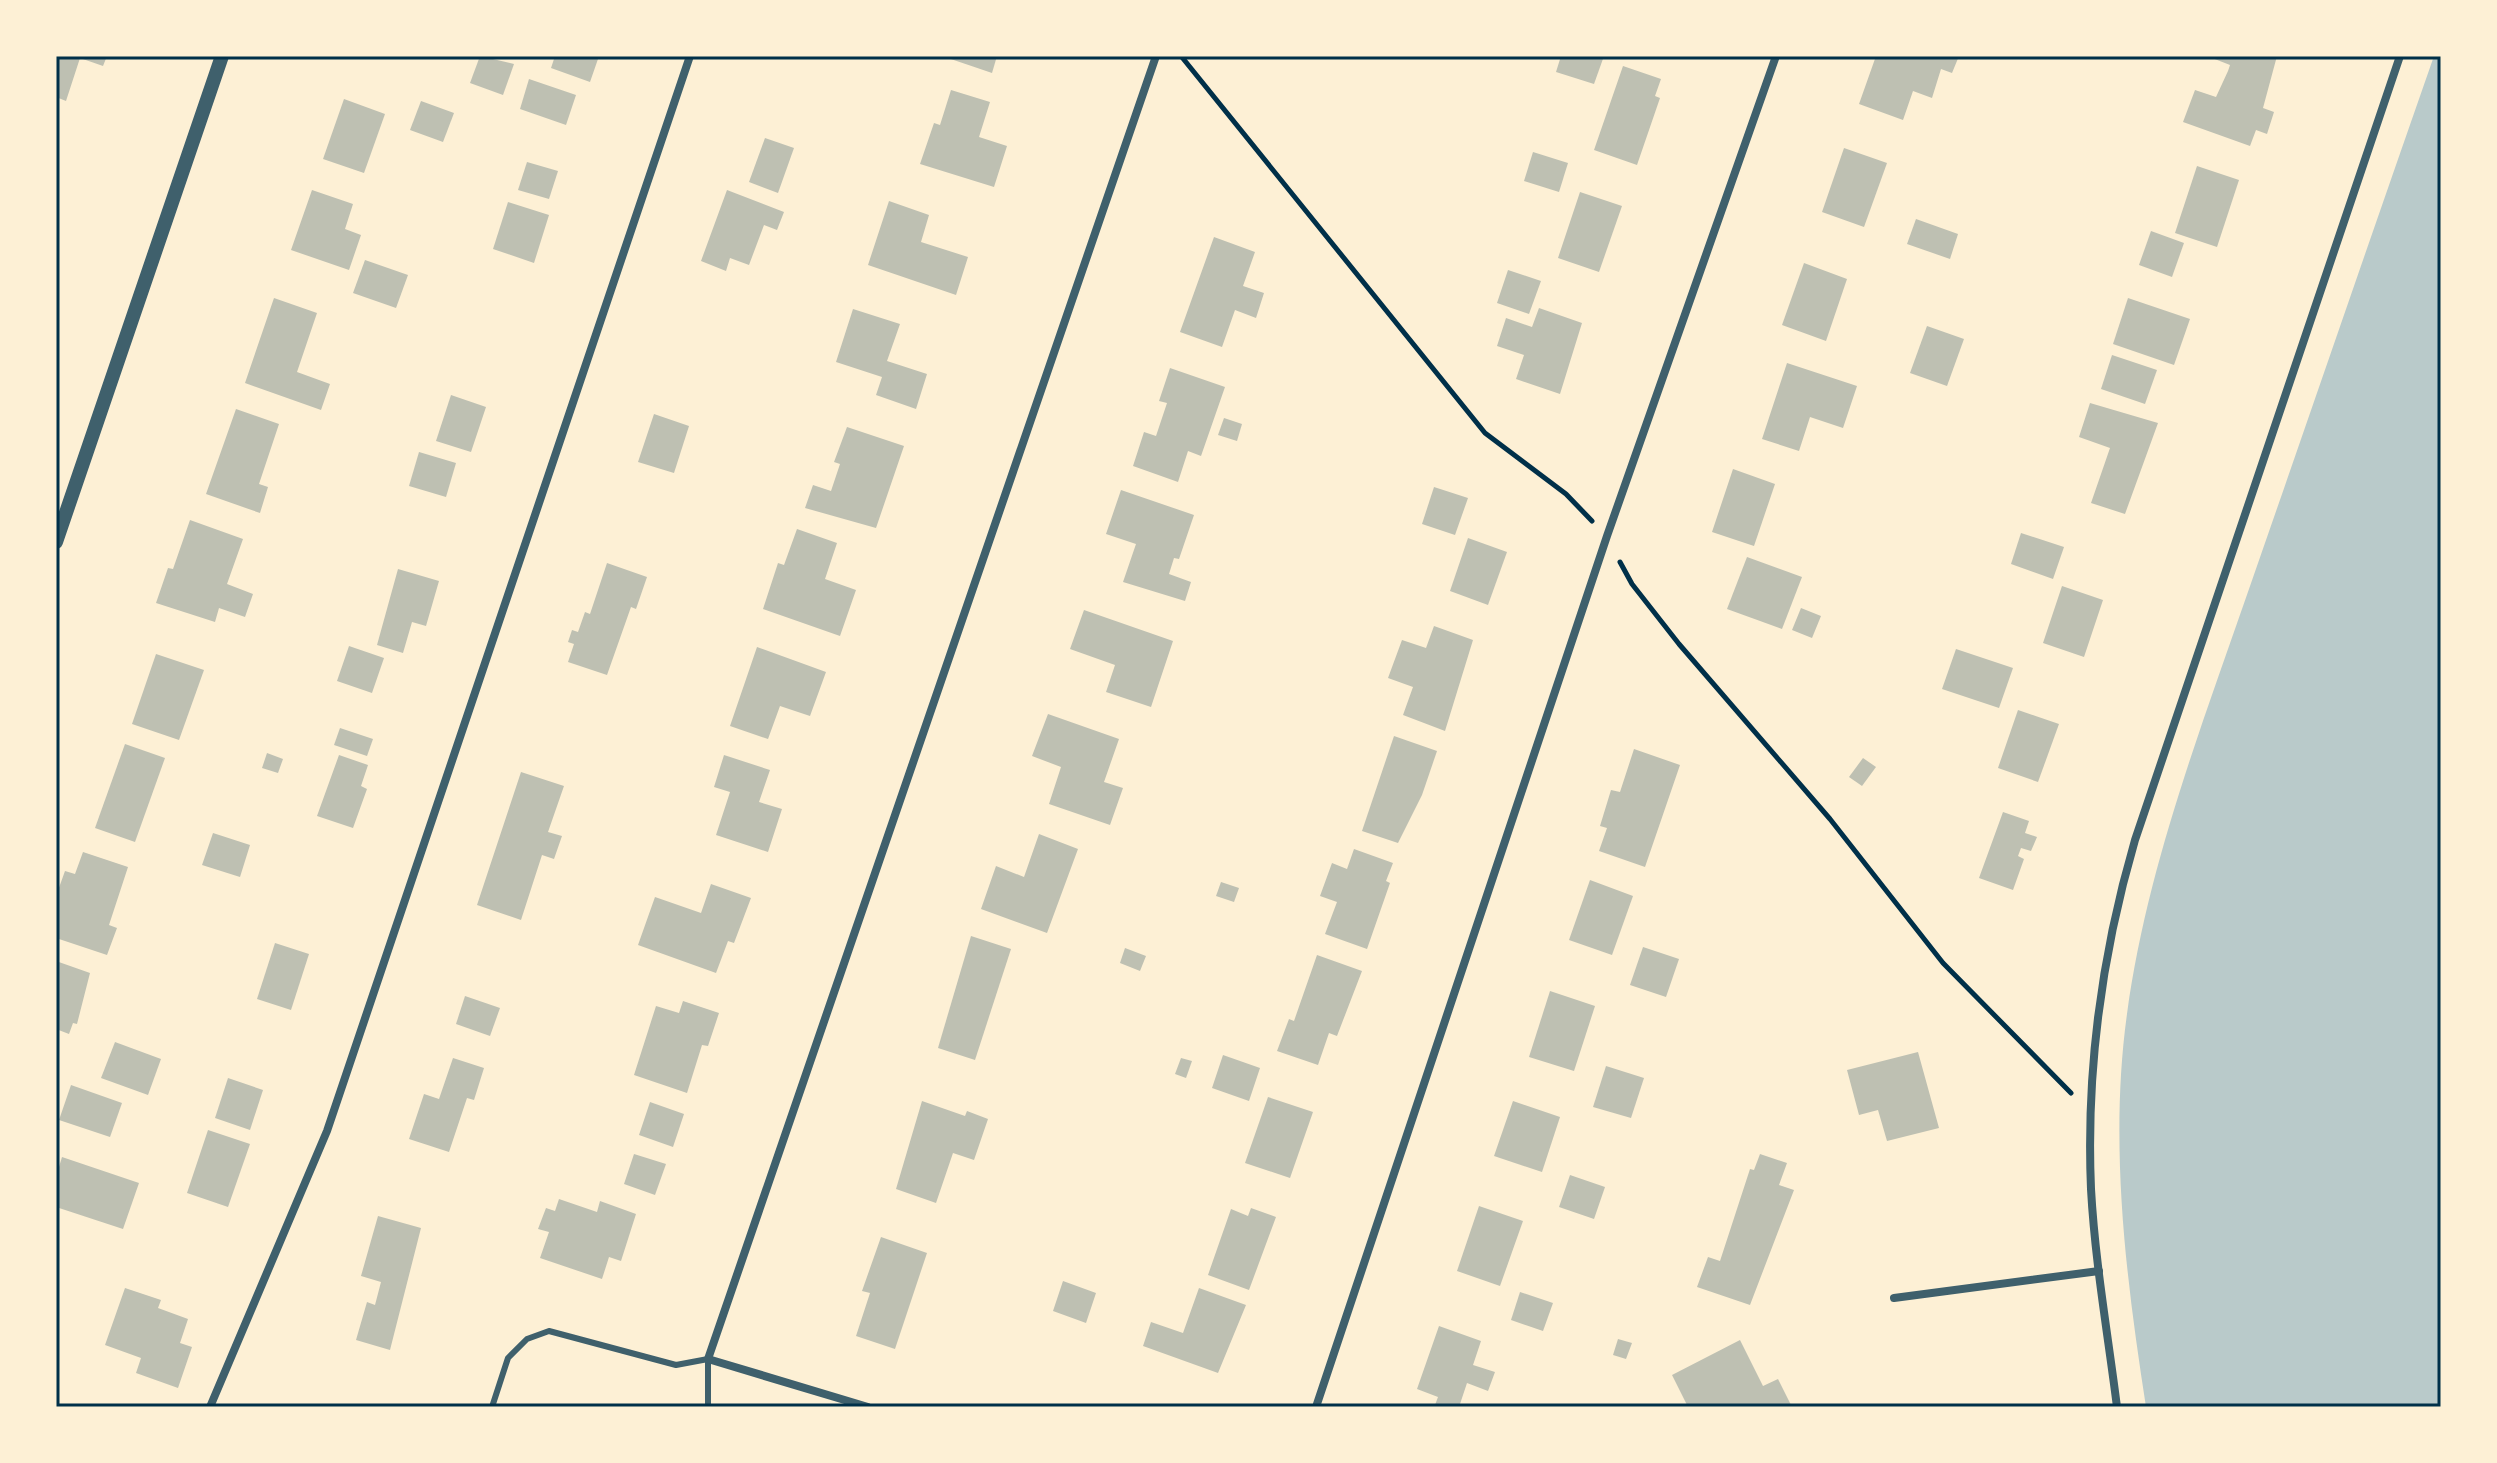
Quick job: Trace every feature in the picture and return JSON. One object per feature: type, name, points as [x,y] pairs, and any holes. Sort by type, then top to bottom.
[{"type":"street","points":[[56,542],[222,56]]},
{"type":"street","points":[[210,1407],[327,1131],[690,56]]},
{"type":"street","points":[[868,1407],[708,1359],[1156,56]]},
{"type":"street","points":[[1316,1407],[1607,536],[1776,56]]},
{"type":"street","points":[[2117,1407],[2091,1190],[2091,1114],[2101,994],[2135,840],[2400,56]]},
{"type":"street","points":[[1894,1298],[2099,1271]]},
{"type":"lane","points":[[492,1407],[508,1358],[527,1339],[549,1331],[676,1365],[708,1359],[708,1407]]},
{"type":"path","points":[[1181,56],[1485,433],[1566,494],[1607,536],[1632,584],[1679,644],[1830,819],[1943,963],[2091,1114]]},
{"type":"shaded area","points":[[2434,56],[2441,56],[2441,1407],[2146,1407],[2126,1260],[2120,1161],[2122,1063],[2136,959],[2162,852],[2195,746]]},
{"type":"building","points":[[56,56],[107,56],[103,66],[80,58],[66,101],[56,97]]},
{"type":"building","points":[[480,56],[514,64],[503,95],[470,83]]},
{"type":"building","points":[[555,56],[602,56],[590,82],[551,68]]},
{"type":"building","points":[[942,56],[997,56],[992,73]]},
{"type":"building","points":[[1561,56],[1604,56],[1594,84],[1556,72]]},
{"type":"building","points":[[1876,56],[1959,56],[1952,73],[1941,69],[1932,98],[1913,91],[1903,120],[1859,104]]},
{"type":"building","points":[[2207,56],[2277,56],[2263,108],[2274,112],[2267,134],[2256,130],[2250,146],[2183,122],[2195,90],[2216,97],[2228,71],[2230,65]]},
{"type":"building","points":[[1623,66],[1661,79],[1655,96],[1660,98],[1637,165],[1594,150]]},
{"type":"building","points":[[529,79],[576,95],[566,125],[520,109]]},
{"type":"building","points":[[951,90],[990,102],[979,137],[1007,146],[994,187],[920,164],[934,123],[940,125]]},
{"type":"building","points":[[344,99],[385,114],[364,173],[323,159]]},
{"type":"building","points":[[421,101],[454,113],[443,142],[410,130]]},
{"type":"building","points":[[765,138],[794,148],[778,193],[749,182]]},
{"type":"building","points":[[1844,148],[1887,163],[1864,227],[1822,212]]},
{"type":"building","points":[[1533,152],[1568,163],[1559,192],[1524,181]]},
{"type":"building","points":[[527,162],[558,171],[549,199],[518,190]]},
{"type":"building","points":[[2197,166],[2239,180],[2217,247],[2175,233]]},
{"type":"building","points":[[312,190],[353,204],[345,229],[361,235],[349,270],[291,250]]},
{"type":"building","points":[[727,190],[784,212],[777,230],[764,225],[749,265],[730,258],[726,271],[701,261]]},
{"type":"building","points":[[1580,192],[1622,206],[1599,272],[1558,258]]},
{"type":"building","points":[[889,201],[929,215],[921,242],[968,257],[956,295],[868,265]]},
{"type":"building","points":[[508,202],[549,215],[534,263],[493,249]]},
{"type":"building","points":[[1916,219],[1958,234],[1950,259],[1907,244]]},
{"type":"building","points":[[2151,231],[2184,243],[2172,277],[2139,265]]},
{"type":"building","points":[[1214,237],[1255,252],[1243,286],[1264,293],[1256,318],[1235,310],[1222,347],[1180,332]]},
{"type":"building","points":[[365,260],[408,275],[396,308],[353,293]]},
{"type":"building","points":[[1804,263],[1847,279],[1826,341],[1782,325]]},
{"type":"building","points":[[1508,270],[1541,281],[1529,314],[1497,303]]},
{"type":"building","points":[[274,298],[317,313],[297,372],[330,384],[321,410],[245,383]]},
{"type":"building","points":[[2128,298],[2190,319],[2174,365],[2113,344]]},
{"type":"building","points":[[1539,308],[1582,323],[1560,394],[1516,379],[1524,355],[1497,346],[1506,318],[1532,327]]},
{"type":"building","points":[[853,309],[900,324],[887,361],[927,374],[916,409],[876,395],[882,377],[836,362]]},
{"type":"building","points":[[1927,326],[1964,339],[1947,386],[1910,373]]},
{"type":"building","points":[[2112,355],[2157,370],[2145,404],[2101,389]]},
{"type":"building","points":[[1787,363],[1857,386],[1843,428],[1810,417],[1799,451],[1762,439]]},
{"type":"building","points":[[1170,368],[1225,387],[1201,456],[1188,451],[1178,482],[1133,466],[1144,432],[1156,436],[1167,403],[1159,401]]},
{"type":"building","points":[[451,395],[486,407],[471,452],[436,441]]},
{"type":"building","points":[[2090,403],[2158,423],[2125,514],[2091,503],[2110,448],[2079,437]]},
{"type":"building","points":[[236,409],[279,424],[259,484],[268,487],[260,513],[206,494]]},
{"type":"building","points":[[654,414],[689,426],[674,473],[638,462]]},
{"type":"building","points":[[1224,418],[1242,424],[1237,441],[1218,435]]},
{"type":"building","points":[[847,427],[904,446],[876,528],[805,508],[813,485],[831,491],[840,464],[834,462]]},
{"type":"building","points":[[419,452],[456,463],[446,497],[409,486]]},
{"type":"building","points":[[1733,469],[1775,484],[1754,546],[1712,532]]},
{"type":"building","points":[[1434,487],[1468,498],[1455,535],[1422,524]]},
{"type":"building","points":[[1121,490],[1194,515],[1179,559],[1174,558],[1169,574],[1191,582],[1185,601],[1123,582],[1136,544],[1106,534]]},
{"type":"building","points":[[190,520],[243,539],[227,584],[253,594],[245,617],[219,608],[215,622],[156,603],[168,568],[173,569]]},
{"type":"building","points":[[797,529],[837,543],[825,579],[856,590],[840,636],[763,609],[778,563],[784,565]]},
{"type":"building","points":[[2021,533],[2064,547],[2053,579],[2011,564]]},
{"type":"building","points":[[1468,538],[1507,552],[1488,605],[1450,591]]},
{"type":"building","points":[[1747,557],[1802,577],[1782,629],[1727,609]]},
{"type":"building","points":[[607,563],[647,577],[636,609],[631,607],[607,675],[568,662],[574,644],[568,642],[572,630],[578,632],[585,612],[590,614]]},
{"type":"building","points":[[398,569],[439,581],[426,626],[412,622],[403,653],[377,645]]},
{"type":"building","points":[[2062,586],[2103,600],[2084,657],[2043,643]]},
{"type":"building","points":[[1801,608],[1821,616],[1812,638],[1792,630]]},
{"type":"building","points":[[1084,610],[1173,641],[1151,707],[1106,692],[1115,665],[1070,649]]},
{"type":"building","points":[[1434,626],[1473,640],[1445,731],[1403,715],[1413,687],[1388,678],[1402,640],[1426,648]]},
{"type":"building","points":[[349,646],[384,658],[372,693],[337,681]]},
{"type":"building","points":[[757,647],[826,672],[810,716],[780,706],[768,739],[730,726]]},
{"type":"building","points":[[1956,649],[2013,668],[1999,708],[1942,689]]},
{"type":"building","points":[[156,654],[204,670],[179,740],[132,724]]},
{"type":"building","points":[[2018,710],[2059,724],[2038,782],[1998,768]]},
{"type":"building","points":[[1048,714],[1119,739],[1104,782],[1123,788],[1110,825],[1049,804],[1061,767],[1032,756]]},
{"type":"building","points":[[340,728],[373,739],[367,756],[334,745]]},
{"type":"building","points":[[1394,736],[1437,751],[1422,795],[1398,843],[1362,831]]},
{"type":"building","points":[[125,744],[165,758],[135,842],[95,828]]},
{"type":"building","points":[[1634,749],[1680,765],[1645,867],[1599,851],[1607,828],[1600,826],[1611,790],[1620,792]]},
{"type":"building","points":[[267,753],[283,759],[278,773],[262,768]]},
{"type":"building","points":[[339,755],[368,765],[361,786],[367,789],[353,828],[317,816]]},
{"type":"building","points":[[724,755],[770,770],[759,802],[782,809],[768,852],[716,835],[730,792],[714,787]]},
{"type":"building","points":[[1863,758],[1876,767],[1862,786],[1849,777]]},
{"type":"building","points":[[521,772],[564,786],[548,832],[562,836],[554,859],[542,855],[521,920],[477,905]]},
{"type":"building","points":[[2003,812],[2029,821],[2025,833],[2037,837],[2031,851],[2021,848],[2018,856],[2024,859],[2013,890],[1979,878]]},
{"type":"building","points":[[213,833],[250,845],[240,877],[202,865]]},
{"type":"building","points":[[1039,834],[1078,849],[1047,933],[981,909],[996,866],[1024,877]]},
{"type":"building","points":[[1354,849],[1393,863],[1386,881],[1390,883],[1367,949],[1325,934],[1337,902],[1320,896],[1332,863],[1347,869]]},
{"type":"building","points":[[83,852],[128,867],[109,925],[117,928],[107,955],[56,938],[56,896],[65,871],[75,874]]},
{"type":"building","points":[[1590,880],[1633,896],[1612,955],[1569,940]]},
{"type":"building","points":[[1221,882],[1239,888],[1234,902],[1216,896]]},
{"type":"building","points":[[711,884],[751,898],[734,943],[728,941],[716,973],[638,945],[655,897],[701,913]]},
{"type":"building","points":[[971,936],[1011,949],[975,1060],[938,1048]]},
{"type":"building","points":[[275,943],[309,954],[291,1010],[257,999]]},
{"type":"building","points":[[1643,947],[1679,959],[1666,997],[1630,985]]},
{"type":"building","points":[[1125,948],[1146,956],[1140,971],[1120,963]]},
{"type":"building","points":[[1317,955],[1362,971],[1337,1036],[1329,1033],[1318,1065],[1277,1051],[1289,1019],[1294,1021]]},
{"type":"building","points":[[56,961],[90,973],[77,1024],[73,1023],[69,1034],[56,1029]]},
{"type":"building","points":[[1550,991],[1595,1006],[1574,1071],[1529,1057]]},
{"type":"building","points":[[465,996],[500,1008],[490,1036],[456,1024]]},
{"type":"building","points":[[683,1001],[719,1013],[708,1046],[702,1045],[687,1093],[634,1075],[656,1006],[679,1013]]},
{"type":"building","points":[[115,1042],[161,1059],[148,1095],[101,1078]]},
{"type":"building","points":[[1918,1052],[1939,1128],[1887,1141],[1878,1110],[1859,1115],[1847,1070]]},
{"type":"building","points":[[1223,1055],[1260,1068],[1249,1101],[1212,1088]]},
{"type":"building","points":[[453,1058],[484,1068],[474,1100],[467,1098],[449,1152],[409,1139],[424,1094],[439,1099]]},
{"type":"building","points":[[1181,1058],[1192,1061],[1186,1078],[1175,1074]]},
{"type":"building","points":[[1606,1066],[1644,1078],[1631,1118],[1593,1107]]},
{"type":"building","points":[[228,1078],[263,1090],[250,1130],[215,1118]]},
{"type":"building","points":[[71,1085],[122,1103],[110,1137],[59,1120]]},
{"type":"building","points":[[1268,1097],[1313,1112],[1290,1178],[1245,1163]]},
{"type":"building","points":[[922,1101],[965,1116],[967,1111],[988,1119],[974,1160],[953,1153],[936,1203],[896,1189]]},
{"type":"building","points":[[1513,1101],[1560,1117],[1542,1172],[1494,1156]]},
{"type":"building","points":[[650,1102],[684,1114],[673,1147],[639,1135]]},
{"type":"building","points":[[208,1130],[250,1144],[228,1207],[187,1193]]},
{"type":"building","points":[[634,1154],[666,1164],[655,1195],[624,1184]]},
{"type":"building","points":[[1760,1154],[1787,1163],[1779,1185],[1794,1190],[1750,1305],[1697,1287],[1708,1257],[1720,1261],[1750,1169],[1754,1170]]},
{"type":"building","points":[[62,1157],[139,1183],[123,1229],[56,1207],[56,1177]]},
{"type":"building","points":[[1570,1175],[1605,1187],[1594,1219],[1559,1207]]},
{"type":"building","points":[[559,1199],[597,1212],[600,1201],[636,1214],[621,1261],[609,1257],[602,1279],[540,1258],[549,1232],[538,1229],[546,1208],[555,1211]]},
{"type":"building","points":[[1479,1206],[1523,1221],[1500,1286],[1457,1271]]},
{"type":"building","points":[[1251,1208],[1276,1217],[1249,1290],[1208,1275],[1231,1209],[1248,1216]]},
{"type":"building","points":[[378,1216],[421,1228],[390,1350],[356,1340],[367,1302],[375,1305],[381,1282],[361,1276]]},
{"type":"building","points":[[881,1237],[927,1253],[895,1349],[856,1336],[870,1293],[862,1291]]},
{"type":"building","points":[[1063,1281],[1096,1293],[1086,1323],[1053,1311]]},
{"type":"building","points":[[125,1288],[161,1300],[158,1308],[188,1319],[180,1343],[192,1347],[178,1388],[136,1373],[141,1358],[105,1345]]},
{"type":"building","points":[[1199,1288],[1246,1305],[1218,1373],[1143,1346],[1151,1322],[1183,1333]]},
{"type":"building","points":[[1520,1292],[1553,1303],[1543,1331],[1511,1320]]},
{"type":"building","points":[[1439,1326],[1481,1341],[1473,1365],[1495,1372],[1488,1391],[1467,1383],[1459,1407],[1435,1405],[1438,1397],[1417,1389]]},
{"type":"building","points":[[1618,1339],[1632,1343],[1626,1359],[1613,1355]]},
{"type":"building","points":[[1740,1340],[1763,1386],[1778,1379],[1792,1407],[1688,1407],[1672,1375]]}]
